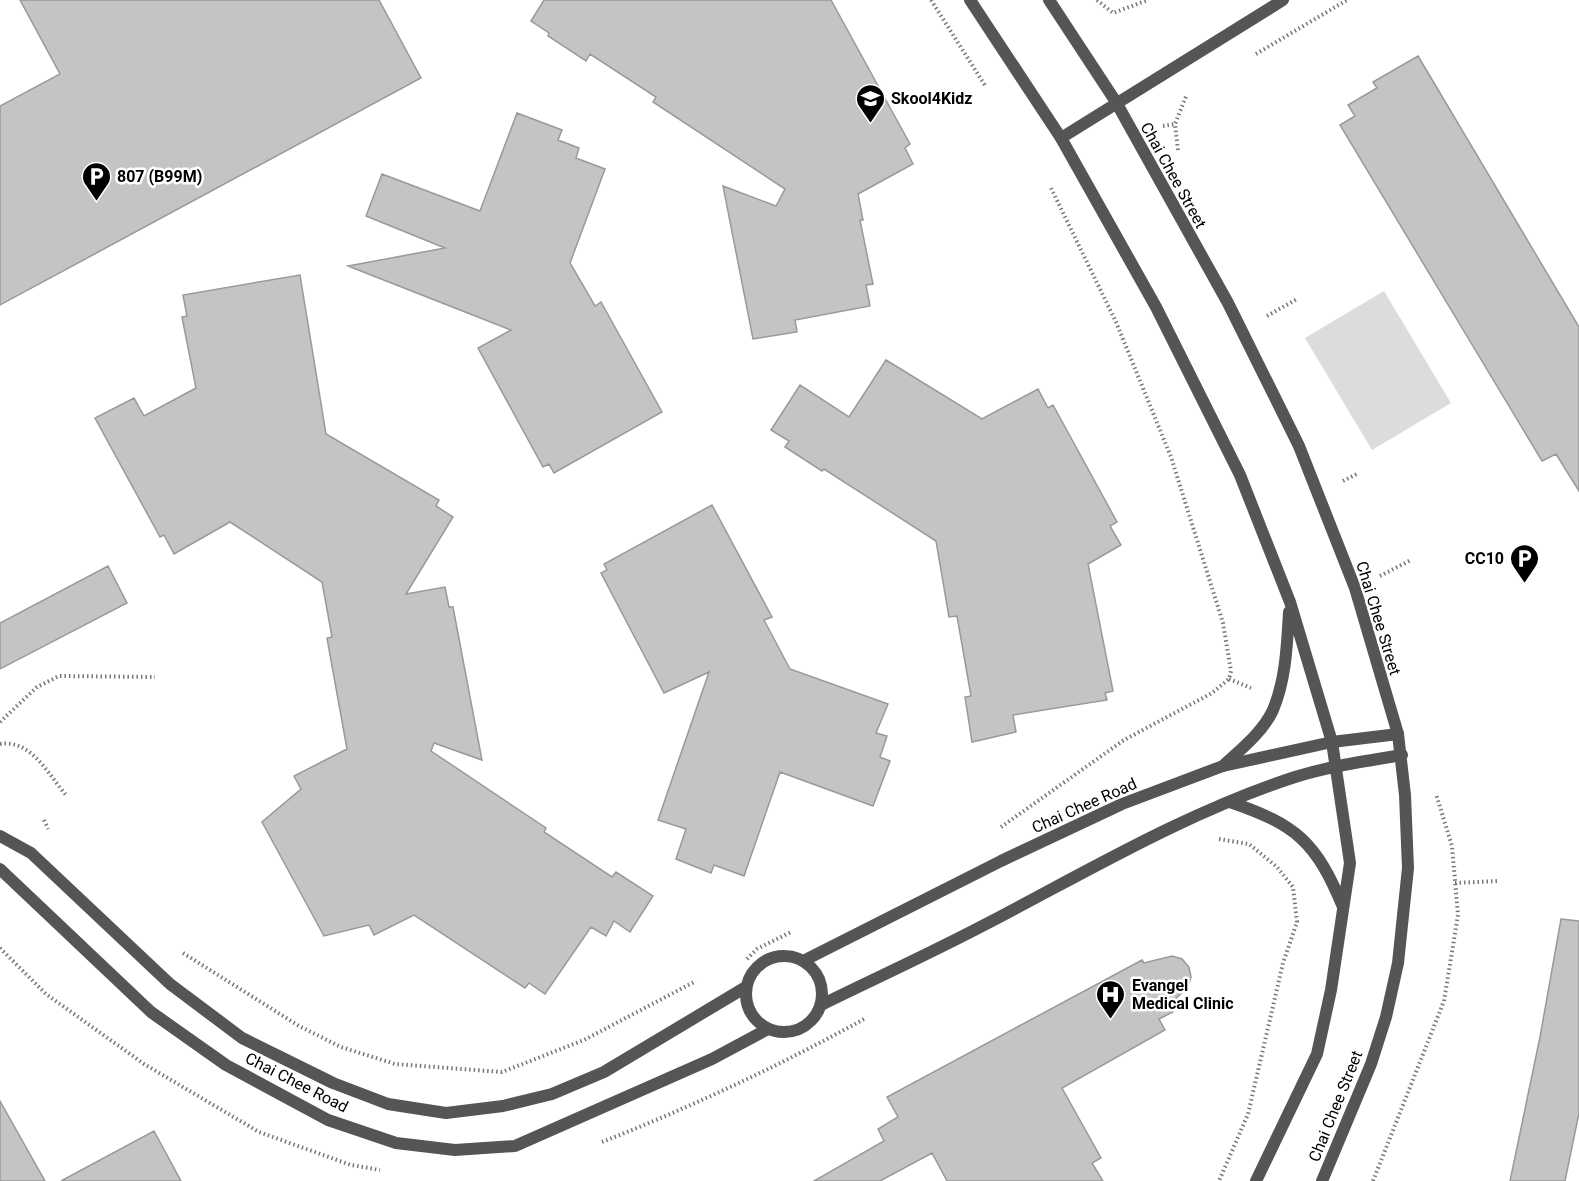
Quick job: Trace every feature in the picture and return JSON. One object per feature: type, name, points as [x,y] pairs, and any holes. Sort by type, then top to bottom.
[{"type":"street","points":[[970,0],[1061,138],[1078,173],[1156,307],[1240,475],[1290,602],[1332,742],[1350,863],[1344,908],[1317,1054],[1256,1181]]},
{"type":"street","name":"Chai Chee Street","points":[[1049,0],[1116,102],[1228,303],[1299,446],[1355,588],[1398,734],[1402,755],[1408,868],[1398,963],[1386,1017],[1371,1064],[1322,1181]]},
{"type":"street","points":[[1061,138],[1283,0]]},
{"type":"street","points":[[1223,766],[1256,734],[1272,711],[1282,681],[1287,651],[1290,602]]},
{"type":"street","name":"Chai Chee Road","points":[[0,836],[31,853],[170,984],[242,1038],[333,1083],[388,1104],[446,1113],[503,1106],[552,1094],[604,1072],[746,987],[750,975],[768,959],[791,957],[803,961],[1001,861],[1112,809],[1223,766],[1332,742],[1398,734]]},
{"type":"street","name":"Chai Chee Road","points":[[0,869],[151,1012],[208,1052],[328,1120],[396,1143],[455,1150],[515,1146],[701,1064],[768,1029],[794,1031],[806,1026],[815,1017],[820,1005],[986,924],[1144,841],[1230,802],[1295,777],[1336,766],[1402,755]]},
{"type":"street","points":[[1230,802],[1269,815],[1292,830],[1315,851],[1329,873],[1344,908]]},
{"type":"street","points":[[803,961],[819,978],[822,991],[820,1005]]},
{"type":"street","points":[[746,987],[749,1011],[757,1022],[768,1029]]},
{"type":"path","points":[[931,0],[986,87]]},
{"type":"path","points":[[1097,11],[1098,2],[1113,12],[1148,0]]},
{"type":"path","points":[[1247,59],[1347,0]]},
{"type":"path","points":[[1179,157],[1175,124],[1187,95],[1197,89]]},
{"type":"path","points":[[1163,126],[1175,124]]},
{"type":"path","points":[[1000,828],[1125,740],[1190,707],[1229,679],[1232,671],[1223,623],[1171,457],[1116,322],[1050,186]]},
{"type":"path","points":[[1260,309],[1264,318],[1298,299]]},
{"type":"path","points":[[1338,471],[1347,491]]},
{"type":"path","points":[[1342,481],[1359,473]]},
{"type":"path","points":[[1376,564],[1385,586]]},
{"type":"path","points":[[0,722],[37,687],[58,676],[155,677]]},
{"type":"path","points":[[0,744],[18,744],[28,749],[66,795]]},
{"type":"path","points":[[1374,1181],[1444,1001],[1458,915],[1452,846],[1435,791]]},
{"type":"path","points":[[1220,1181],[1248,1114],[1283,963],[1297,922],[1293,887],[1268,860]]},
{"type":"path","points":[[1455,884],[1499,881]]},
{"type":"path","points":[[745,962],[757,950],[802,927]]},
{"type":"path","points":[[178,950],[241,992],[299,1026],[341,1047],[395,1064],[502,1072],[584,1040],[704,976]]},
{"type":"shaded area","points":[[1384,291],[1451,403],[1372,450],[1305,338]]},
{"type":"building","name":"807 (B99M)","points":[[20,0],[379,0],[421,78],[0,305],[0,106],[60,74]]},
{"type":"building","points":[[544,0],[831,0],[910,144],[905,148],[913,164],[858,194],[863,220],[860,220],[873,284],[866,285],[870,306],[795,320],[797,332],[753,339],[723,186],[776,206],[785,189],[653,102],[656,97],[590,54],[586,61],[548,36],[549,33],[531,21]]},
{"type":"building","points":[[1418,56],[1579,327],[1579,491],[1556,454],[1542,461],[1340,125],[1355,116],[1348,105],[1377,88],[1373,82]]},
{"type":"building","points":[[517,113],[562,130],[558,140],[579,148],[576,158],[605,169],[570,263],[595,306],[601,302],[662,412],[554,473],[549,464],[543,467],[478,348],[511,330],[348,266],[445,248],[366,216],[382,174],[480,211]]},
{"type":"building","points":[[300,275],[326,434],[439,500],[436,506],[453,517],[406,594],[445,587],[449,607],[453,607],[482,760],[434,743],[431,751],[546,828],[544,832],[612,877],[616,872],[653,896],[630,932],[614,921],[606,936],[591,927],[545,994],[529,983],[525,988],[414,915],[374,935],[369,925],[324,936],[262,822],[301,789],[294,776],[347,749],[327,638],[332,637],[322,582],[230,522],[174,554],[164,535],[160,537],[95,418],[134,398],[144,416],[196,388],[182,317],[187,316],[183,295]]},
{"type":"building","points":[[886,360],[982,419],[1038,389],[1048,408],[1053,405],[1117,522],[1110,526],[1121,545],[1088,564],[1113,691],[1105,693],[1107,700],[1013,715],[1016,732],[972,742],[965,697],[971,696],[957,616],[949,617],[936,541],[824,469],[822,471],[785,447],[789,441],[771,430],[800,385],[849,417]]},
{"type":"building","points":[[712,505],[772,617],[764,620],[790,669],[888,704],[876,733],[887,736],[880,757],[890,761],[873,806],[780,772],[744,876],[714,865],[711,873],[676,859],[686,829],[658,820],[709,672],[664,693],[601,573],[607,570],[604,564]]},
{"type":"building","points":[[108,566],[127,603],[0,669],[0,623]]},
{"type":"building","points":[[1561,919],[1579,921],[1579,1113],[1565,1181],[1510,1181],[1540,1037]]},
{"type":"building","points":[[1172,956],[1182,959],[1189,967],[1191,977],[1188,987],[1169,1005],[1173,1012],[1159,1019],[1165,1030],[1062,1088],[1101,1158],[1092,1163],[1103,1181],[947,1181],[932,1153],[880,1181],[814,1181],[884,1141],[878,1129],[898,1117],[887,1097],[1142,960],[1144,963]]},
{"type":"building","points":[[0,1101],[45,1181],[0,1181]]},
{"type":"building","points":[[154,1131],[181,1181],[61,1181]]},
{"type":"place","name":"Skool4Kidz","points":[[870,124]]},
{"type":"place","name":"807 (B99M)","points":[[96,202]]},
{"type":"place","name":"CC10","points":[[1525,584]]},
{"type":"place","name":"Evangel Medical Clinic","points":[[1111,1020]]}]
